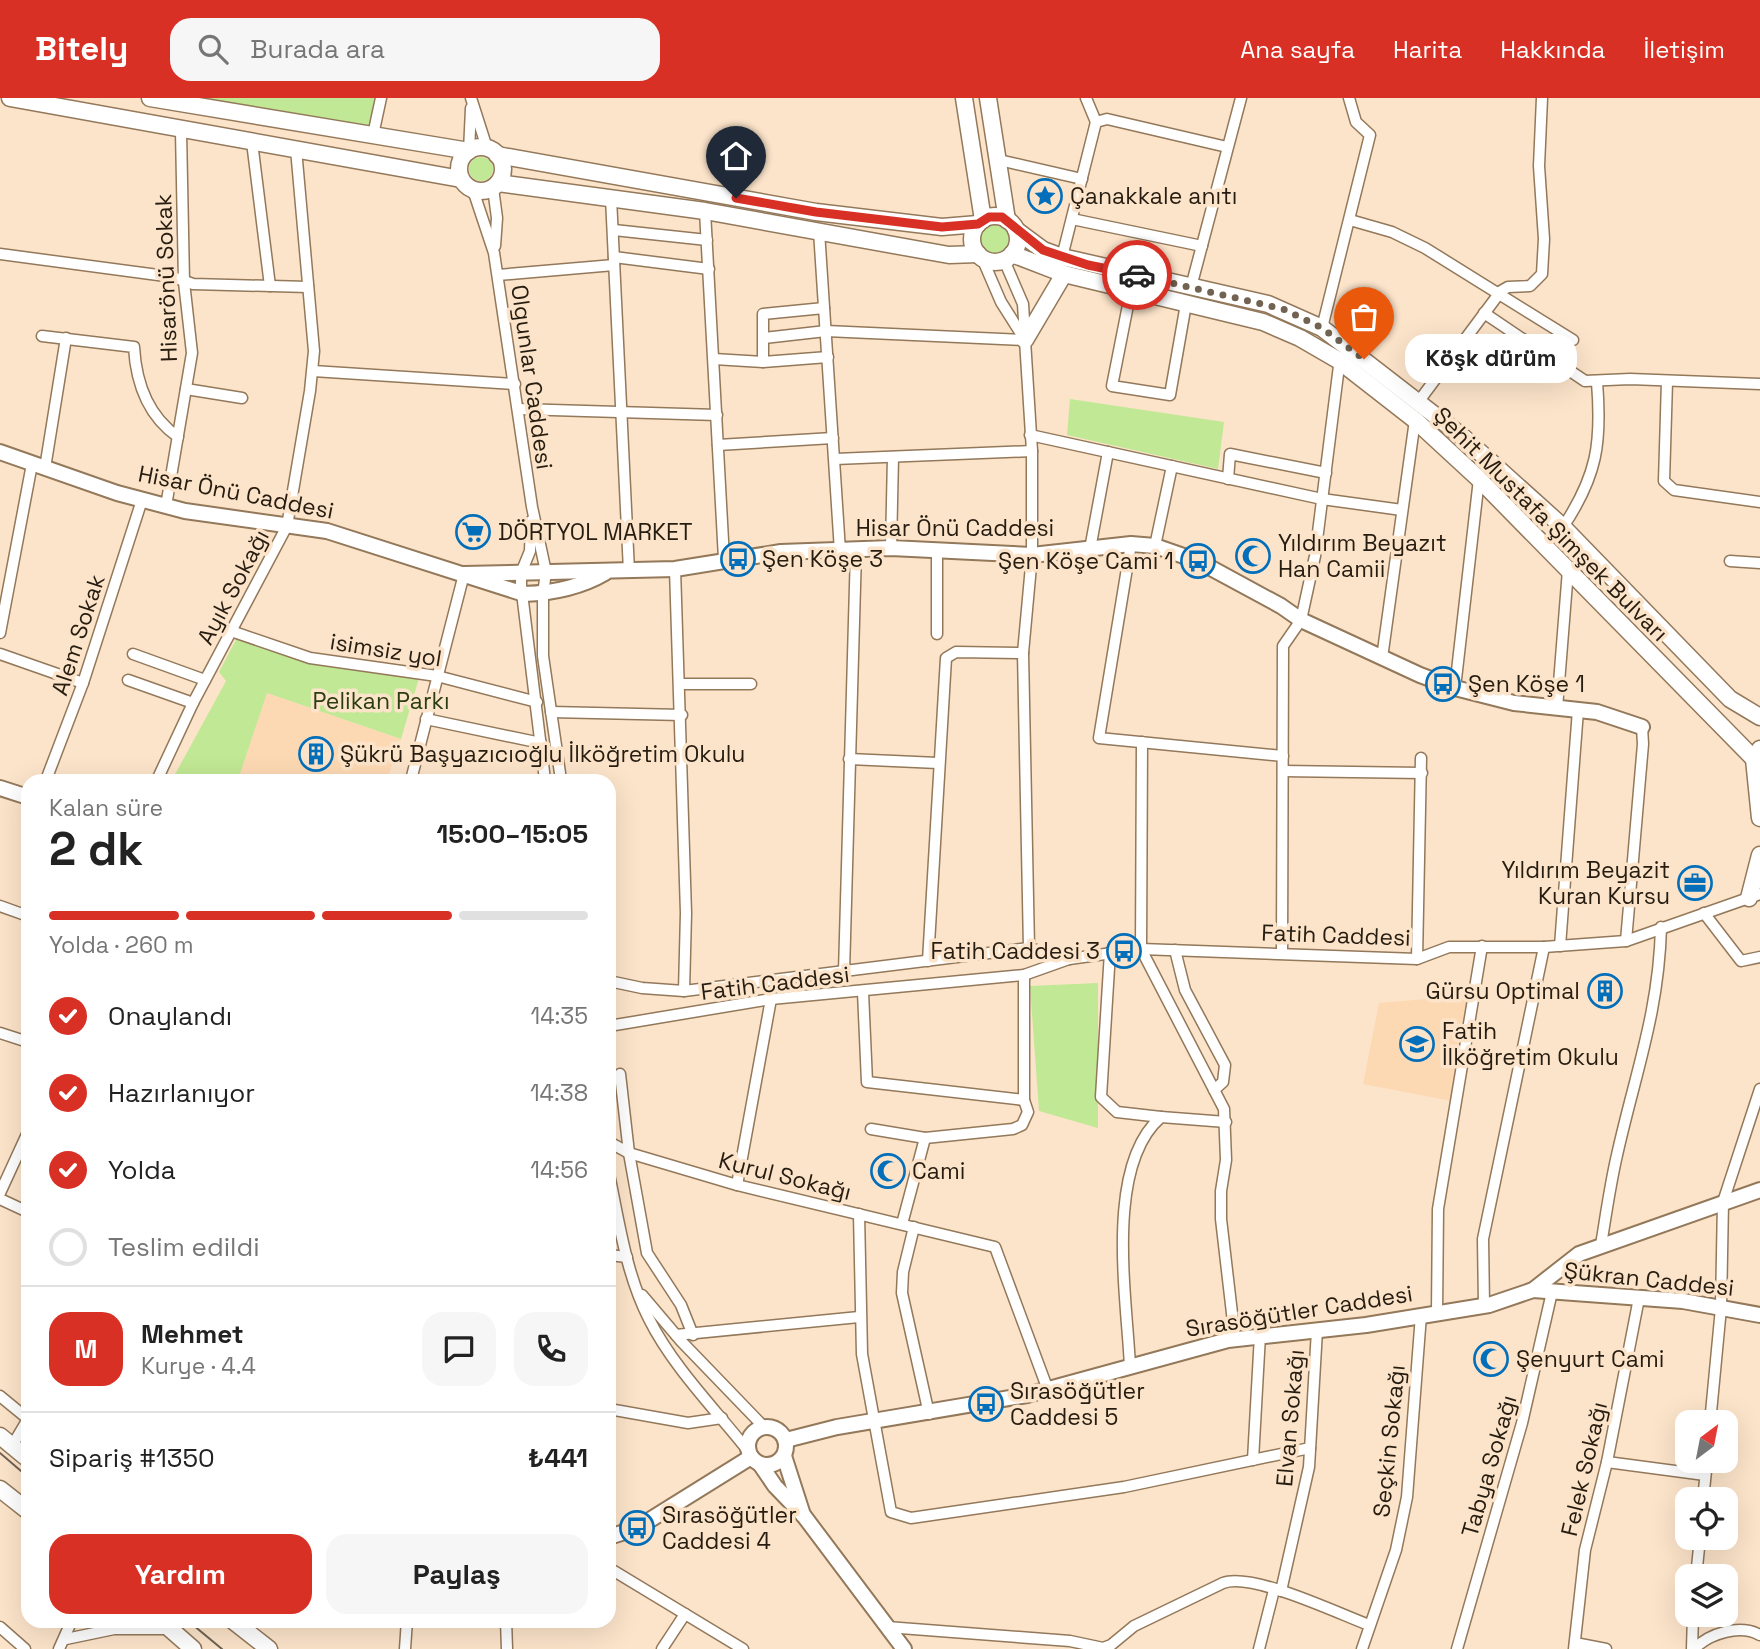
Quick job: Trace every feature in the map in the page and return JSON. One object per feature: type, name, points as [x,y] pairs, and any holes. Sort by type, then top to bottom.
[{"type":"main road","points":[[10,98],[181,131],[296,149],[467,184],[611,198],[705,211],[949,255],[980,256],[995,262],[1008,257],[1017,242],[988,98]]},
{"type":"main road","points":[[150,98],[469,151],[492,151],[816,212],[942,227],[980,222],[995,216],[1012,225]]},
{"type":"main road","points":[[964,98],[980,222],[972,236],[980,256]]},
{"type":"main road","points":[[467,184],[461,161],[469,151]]},
{"type":"main road","points":[[492,151],[503,172],[496,186]]},
{"type":"main road","name":"Şehit Mustafa Şimşek Bulvarı","points":[[1012,225],[1043,250],[1062,257],[1268,304],[1322,328],[1419,401],[1563,527],[1730,699],[1760,716]]},
{"type":"main road","name":"Şehit Mustafa Şimşek Bulvarı","points":[[1008,257],[1064,274],[1263,322],[1300,338],[1338,360],[1415,420],[1479,479],[1758,757]]},
{"type":"main road","points":[[1025,340],[1064,274]]},
{"type":"main road","name":"Hisar Önü Caddesi","points":[[0,452],[166,506],[327,531],[524,594],[543,594],[590,581],[610,571]]},
{"type":"main road","name":"Hisar Önü Caddesi","points":[[464,574],[675,569],[724,559],[781,552],[891,548],[1032,555],[1131,544],[1155,545],[1220,572],[1301,620],[1455,688],[1514,703],[1597,712],[1642,727]]},
{"type":"main road","points":[[1758,757],[1760,818]]},
{"type":"main road","points":[[0,788],[21,795]]},
{"type":"main road","points":[[1754,896],[1760,855]]},
{"type":"main road","name":"Sırasöğütler Caddesi","points":[[786,1440],[815,1432],[1048,1390],[1235,1339],[1318,1330],[1484,1305],[1533,1290],[1578,1254],[1760,1190]]},
{"type":"main road","name":"Şükran Caddesi","points":[[1533,1290],[1639,1298],[1760,1315]]},
{"type":"main road","points":[[804,1516],[784,1456],[786,1440],[780,1431],[764,1427],[751,1436],[753,1457],[775,1486],[804,1516],[904,1649]]},
{"type":"main road","points":[[6,1441],[21,1453]]},
{"type":"main road","points":[[616,1535],[637,1528],[753,1457],[776,1463],[784,1456]]},
{"type":"main road","points":[[0,1489],[21,1506]]},
{"type":"main road","points":[[168,1628],[193,1649]]},
{"type":"main road","points":[[242,1628],[269,1649]]},
{"type":"street","points":[[373,135],[381,98]]},
{"type":"street","points":[[1062,257],[1096,122],[1086,98]]},
{"type":"street","points":[[1191,287],[1241,98]]},
{"type":"street","points":[[1322,328],[1370,135],[1356,122],[1349,98]]},
{"type":"street","points":[[1419,401],[1499,294],[1508,287],[1531,286],[1544,270],[1539,166],[1542,98]]},
{"type":"street","points":[[469,151],[471,99]]},
{"type":"street","points":[[471,99],[492,151]]},
{"type":"street","points":[[1096,122],[1107,119],[1227,147]]},
{"type":"street","name":"Hisarönü Sokak","points":[[166,506],[192,353],[184,282],[181,131]]},
{"type":"street","points":[[252,142],[270,286]]},
{"type":"street","name":"Ayık Sokağı","points":[[160,774],[193,703],[287,526],[313,371],[313,331],[296,149]]},
{"type":"street","points":[[999,160],[1082,179]]},
{"type":"street","points":[[467,184],[494,253]]},
{"type":"street","points":[[494,253],[496,186]]},
{"type":"street","points":[[611,198],[629,570]]},
{"type":"street","points":[[705,211],[724,559]]},
{"type":"street","points":[[1072,219],[1202,246]]},
{"type":"street","points":[[1350,219],[1411,241],[1573,340]]},
{"type":"street","points":[[614,230],[707,240]]},
{"type":"street","points":[[819,231],[839,551]]},
{"type":"street","name":"Olgunlar Caddesi","points":[[494,253],[519,409],[531,506],[546,572],[543,594],[543,656],[560,774]]},
{"type":"street","points":[[0,254],[173,277],[184,282],[309,287]]},
{"type":"street","points":[[980,256],[1001,302],[1025,340]]},
{"type":"street","points":[[1008,257],[1023,304],[1032,451],[1032,555],[1023,653],[1029,948]]},
{"type":"street","points":[[498,275],[614,261],[709,268]]},
{"type":"street","points":[[1131,290],[1112,386],[1170,395],[1186,304]]},
{"type":"street","points":[[763,362],[763,314],[824,308]]},
{"type":"street","points":[[1484,313],[1577,378],[1597,382],[1760,384]]},
{"type":"street","points":[[764,338],[826,331],[1025,340]]},
{"type":"street","points":[[42,337],[134,346],[136,369],[145,398],[162,424],[178,437]]},
{"type":"street","points":[[0,633],[39,466],[65,338]]},
{"type":"street","points":[[1282,952],[1283,646],[1301,620],[1315,556],[1338,360],[1346,345]]},
{"type":"street","points":[[714,359],[763,362],[828,357]]},
{"type":"street","points":[[313,371],[515,384]]},
{"type":"street","points":[[1667,381],[1664,481],[1667,486],[1674,491],[1760,502]]},
{"type":"street","points":[[1563,527],[1582,498],[1593,472],[1600,414],[1597,382]]},
{"type":"street","points":[[186,389],[242,398]]},
{"type":"street","points":[[519,409],[717,415]]},
{"type":"street","points":[[1382,658],[1415,420]]},
{"type":"street","points":[[1030,435],[1322,499],[1402,510]]},
{"type":"street","points":[[718,445],[833,438]]},
{"type":"street","points":[[835,459],[1032,451]]},
{"type":"street","points":[[1090,549],[1108,452]]},
{"type":"street","points":[[1228,478],[1230,454],[1326,473]]},
{"type":"street","points":[[891,548],[892,457]]},
{"type":"street","points":[[1155,545],[1172,466]]},
{"type":"street","points":[[1455,688],[1479,479]]},
{"type":"street","name":"Alem Sokak","points":[[48,774],[83,683],[142,500]]},
{"type":"street","name":"Olgunlar Caddesi","points":[[531,506],[530,551],[521,573],[544,774]]},
{"type":"street","points":[[1131,544],[1099,738],[1283,756]]},
{"type":"street","points":[[937,549],[937,635]]},
{"type":"street","points":[[844,972],[856,551]]},
{"type":"street","points":[[1730,561],[1760,564]]},
{"type":"street","points":[[675,569],[681,684],[686,914],[684,991]]},
{"type":"street","points":[[1557,708],[1568,569]]},
{"type":"street","points":[[412,774],[464,574]]},
{"type":"street","name":"isimsiz yol","points":[[231,631],[310,658],[437,676],[537,702]]},
{"type":"street","points":[[928,961],[946,658],[956,652],[1023,653]]},
{"type":"street","points":[[0,654],[83,683]]},
{"type":"street","points":[[133,654],[205,680]]},
{"type":"street","points":[[128,680],[193,703]]},
{"type":"street","points":[[681,684],[751,684]]},
{"type":"street","points":[[1560,946],[1578,710]]},
{"type":"street","points":[[551,712],[681,715]]},
{"type":"street","points":[[426,719],[541,743]]},
{"type":"street","points":[[1626,941],[1643,744],[1642,727]]},
{"type":"street","points":[[1142,742],[1141,949],[1214,1090],[1226,1122],[1226,1160],[1220,1207],[1235,1339]]},
{"type":"street","points":[[1417,959],[1421,758]]},
{"type":"street","points":[[849,759],[938,763]]},
{"type":"street","points":[[1283,771],[1422,773]]},
{"type":"street","name":"Fatih Caddesi","points":[[616,1025],[771,999],[1024,975],[1069,959],[1141,949],[1282,952],[1417,959],[1449,947],[1544,947],[1626,941],[1754,896]]},
{"type":"street","points":[[0,906],[21,914]]},
{"type":"street","points":[[1704,913],[1741,961],[1760,957]]},
{"type":"street","points":[[1601,1245],[1617,1155],[1651,1027],[1661,927]]},
{"type":"street","points":[[1437,1313],[1438,1209],[1482,946]]},
{"type":"street","points":[[1484,1305],[1483,1239],[1544,947]]},
{"type":"street","name":"Fatih Caddesi","points":[[616,982],[642,988],[684,991],[1029,948],[1069,959]]},
{"type":"street","points":[[1175,950],[1185,990],[1225,1065],[1223,1082],[1214,1090]]},
{"type":"street","points":[[1110,952],[1101,1097],[1117,1112],[1226,1122]]},
{"type":"street","points":[[871,1129],[925,1138],[1018,1128],[1027,1117],[1024,1100],[1024,975]]},
{"type":"street","points":[[863,992],[867,1082],[1024,1100]]},
{"type":"street","points":[[737,1185],[771,999]]},
{"type":"street","points":[[0,1033],[21,1040]]},
{"type":"street","points":[[620,1074],[629,1153],[648,1253],[681,1305],[692,1335]]},
{"type":"street","points":[[1711,1410],[1721,1308],[1723,1202],[1760,1089]]},
{"type":"street","points":[[1130,1367],[1123,1215],[1125,1197],[1138,1147],[1146,1132],[1161,1117]]},
{"type":"street","points":[[902,1224],[925,1138]]},
{"type":"street","name":"Kurul Sokağı","points":[[616,1146],[629,1153],[737,1185],[995,1247],[1048,1390]]},
{"type":"street","points":[[0,1193],[21,1147]]},
{"type":"street","points":[[0,1199],[21,1209]]},
{"type":"street","points":[[616,1206],[635,1286],[655,1330],[753,1457]]},
{"type":"street","points":[[859,1214],[859,1317],[873,1423],[891,1512],[905,1517],[1089,1493],[1310,1448]]},
{"type":"street","points":[[914,1227],[903,1272],[902,1293],[929,1413]]},
{"type":"street","points":[[616,1256],[627,1257]]},
{"type":"street","points":[[635,1286],[676,1335],[764,1427]]},
{"type":"street","name":"Tabya Sokağı","points":[[1457,1649],[1522,1423],[1552,1292]]},
{"type":"street","name":"Felek Sokağı","points":[[1574,1646],[1585,1550],[1607,1462],[1639,1298]]},
{"type":"street","name":"Seçkin Sokağı","points":[[1362,1649],[1368,1625],[1396,1550],[1407,1497],[1420,1315]]},
{"type":"street","points":[[676,1335],[859,1317]]},
{"type":"street","name":"Elvan Sokağı","points":[[1259,1649],[1309,1467],[1318,1330]]},
{"type":"street","points":[[1253,1460],[1259,1335]]},
{"type":"street","points":[[0,1396],[21,1413]]},
{"type":"street","points":[[616,1410],[688,1423],[722,1418]]},
{"type":"street","points":[[6,1441],[21,1426]]},
{"type":"street","points":[[1607,1462],[1705,1475],[1704,1487]]},
{"type":"street","points":[[616,1572],[743,1649]]},
{"type":"street","points":[[887,1627],[1070,1641],[1103,1648],[1134,1626],[1227,1581],[1236,1580],[1277,1590],[1368,1625]]},
{"type":"street","points":[[662,1649],[685,1614]]},
{"type":"street","points":[[1693,1627],[1693,1649]]},
{"type":"street","points":[[0,1628],[25,1649]]},
{"type":"street","points":[[59,1649],[69,1628]]},
{"type":"street","points":[[66,1639],[127,1628]]},
{"type":"street","points":[[405,1649],[406,1628]]},
{"type":"street","points":[[507,1628],[510,1647]]},
{"type":"street","points":[[1693,1649],[1706,1639],[1724,1632],[1747,1631],[1760,1635]]},
{"type":"street","points":[[1119,1638],[1122,1649]]},
{"type":"street","points":[[1574,1646],[1606,1649]]},
{"type":"shaded area","points":[[267,693],[401,739],[389,774],[240,774]]},
{"type":"shaded area","name":"Fatih İlköğretim Okulu","points":[[1472,995],[1451,1101],[1363,1084],[1379,1003]]},
{"type":"green space","points":[[205,98],[374,98],[370,126]]},
{"type":"green space","points":[[481,157],[490,160],[493,169],[490,178],[481,181],[472,178],[469,169],[472,160]]},
{"type":"green space","points":[[995,225],[1005,229],[1009,239],[1005,249],[995,253],[985,249],[981,239],[985,229]]},
{"type":"green space","points":[[1070,399],[1224,422],[1218,469],[1067,435]]},
{"type":"green space","name":"Pelikan Parkı","points":[[238,636],[304,658],[419,678],[401,739],[267,693],[240,774],[175,774],[226,681],[219,672]]},
{"type":"green space","points":[[1098,983],[1098,1128],[1039,1111],[1030,986]]},
{"type":"tram line","points":[[0,1453],[21,1471]]},
{"type":"tram line","points":[[197,1628],[222,1649]]},
{"type":"way so far","points":[[1137,275],[1283,309],[1322,328],[1364,359]]},
{"type":"place","name":"Çanakkale anıtı","points":[[1045,196]]},
{"type":"place","name":"Köşk dürüm","points":[[1364,359]]},
{"type":"place","name":"DÖRTYOL MARKET","points":[[473,532]]},
{"type":"place","name":"Yıldırım Beyazıt Han Camii","points":[[1253,556]]},
{"type":"place","name":"Şen Köşe 3","points":[[738,559]]},
{"type":"place","name":"Şen Köşe Cami 1","points":[[1198,561]]},
{"type":"place","name":"Şen Köşe 1","points":[[1443,684]]},
{"type":"place","name":"Şükrü Başyazıcıoğlu İlköğretim Okulu","points":[[316,754]]},
{"type":"place","name":"Yıldırım Beyazit Kuran Kursu","points":[[1695,883]]},
{"type":"place","name":"Fatih Caddesi 3","points":[[1124,951]]},
{"type":"place","name":"Gürsu Optimal","points":[[1605,991]]},
{"type":"place","name":"Fatih İlköğretim Okulu","points":[[1417,1044]]},
{"type":"place","name":"Cami","points":[[888,1171]]},
{"type":"place","name":"Şenyurt Cami","points":[[1491,1359]]},
{"type":"place","name":"Sırasöğütler Caddesi 5","points":[[986,1404]]},
{"type":"place","name":"Sırasöğütler Caddesi 4","points":[[637,1528]]},
{"type":"route","points":[[736,198],[816,212],[942,227],[978,224],[989,217],[1002,217],[1043,250],[1088,265],[1137,275]]}]
